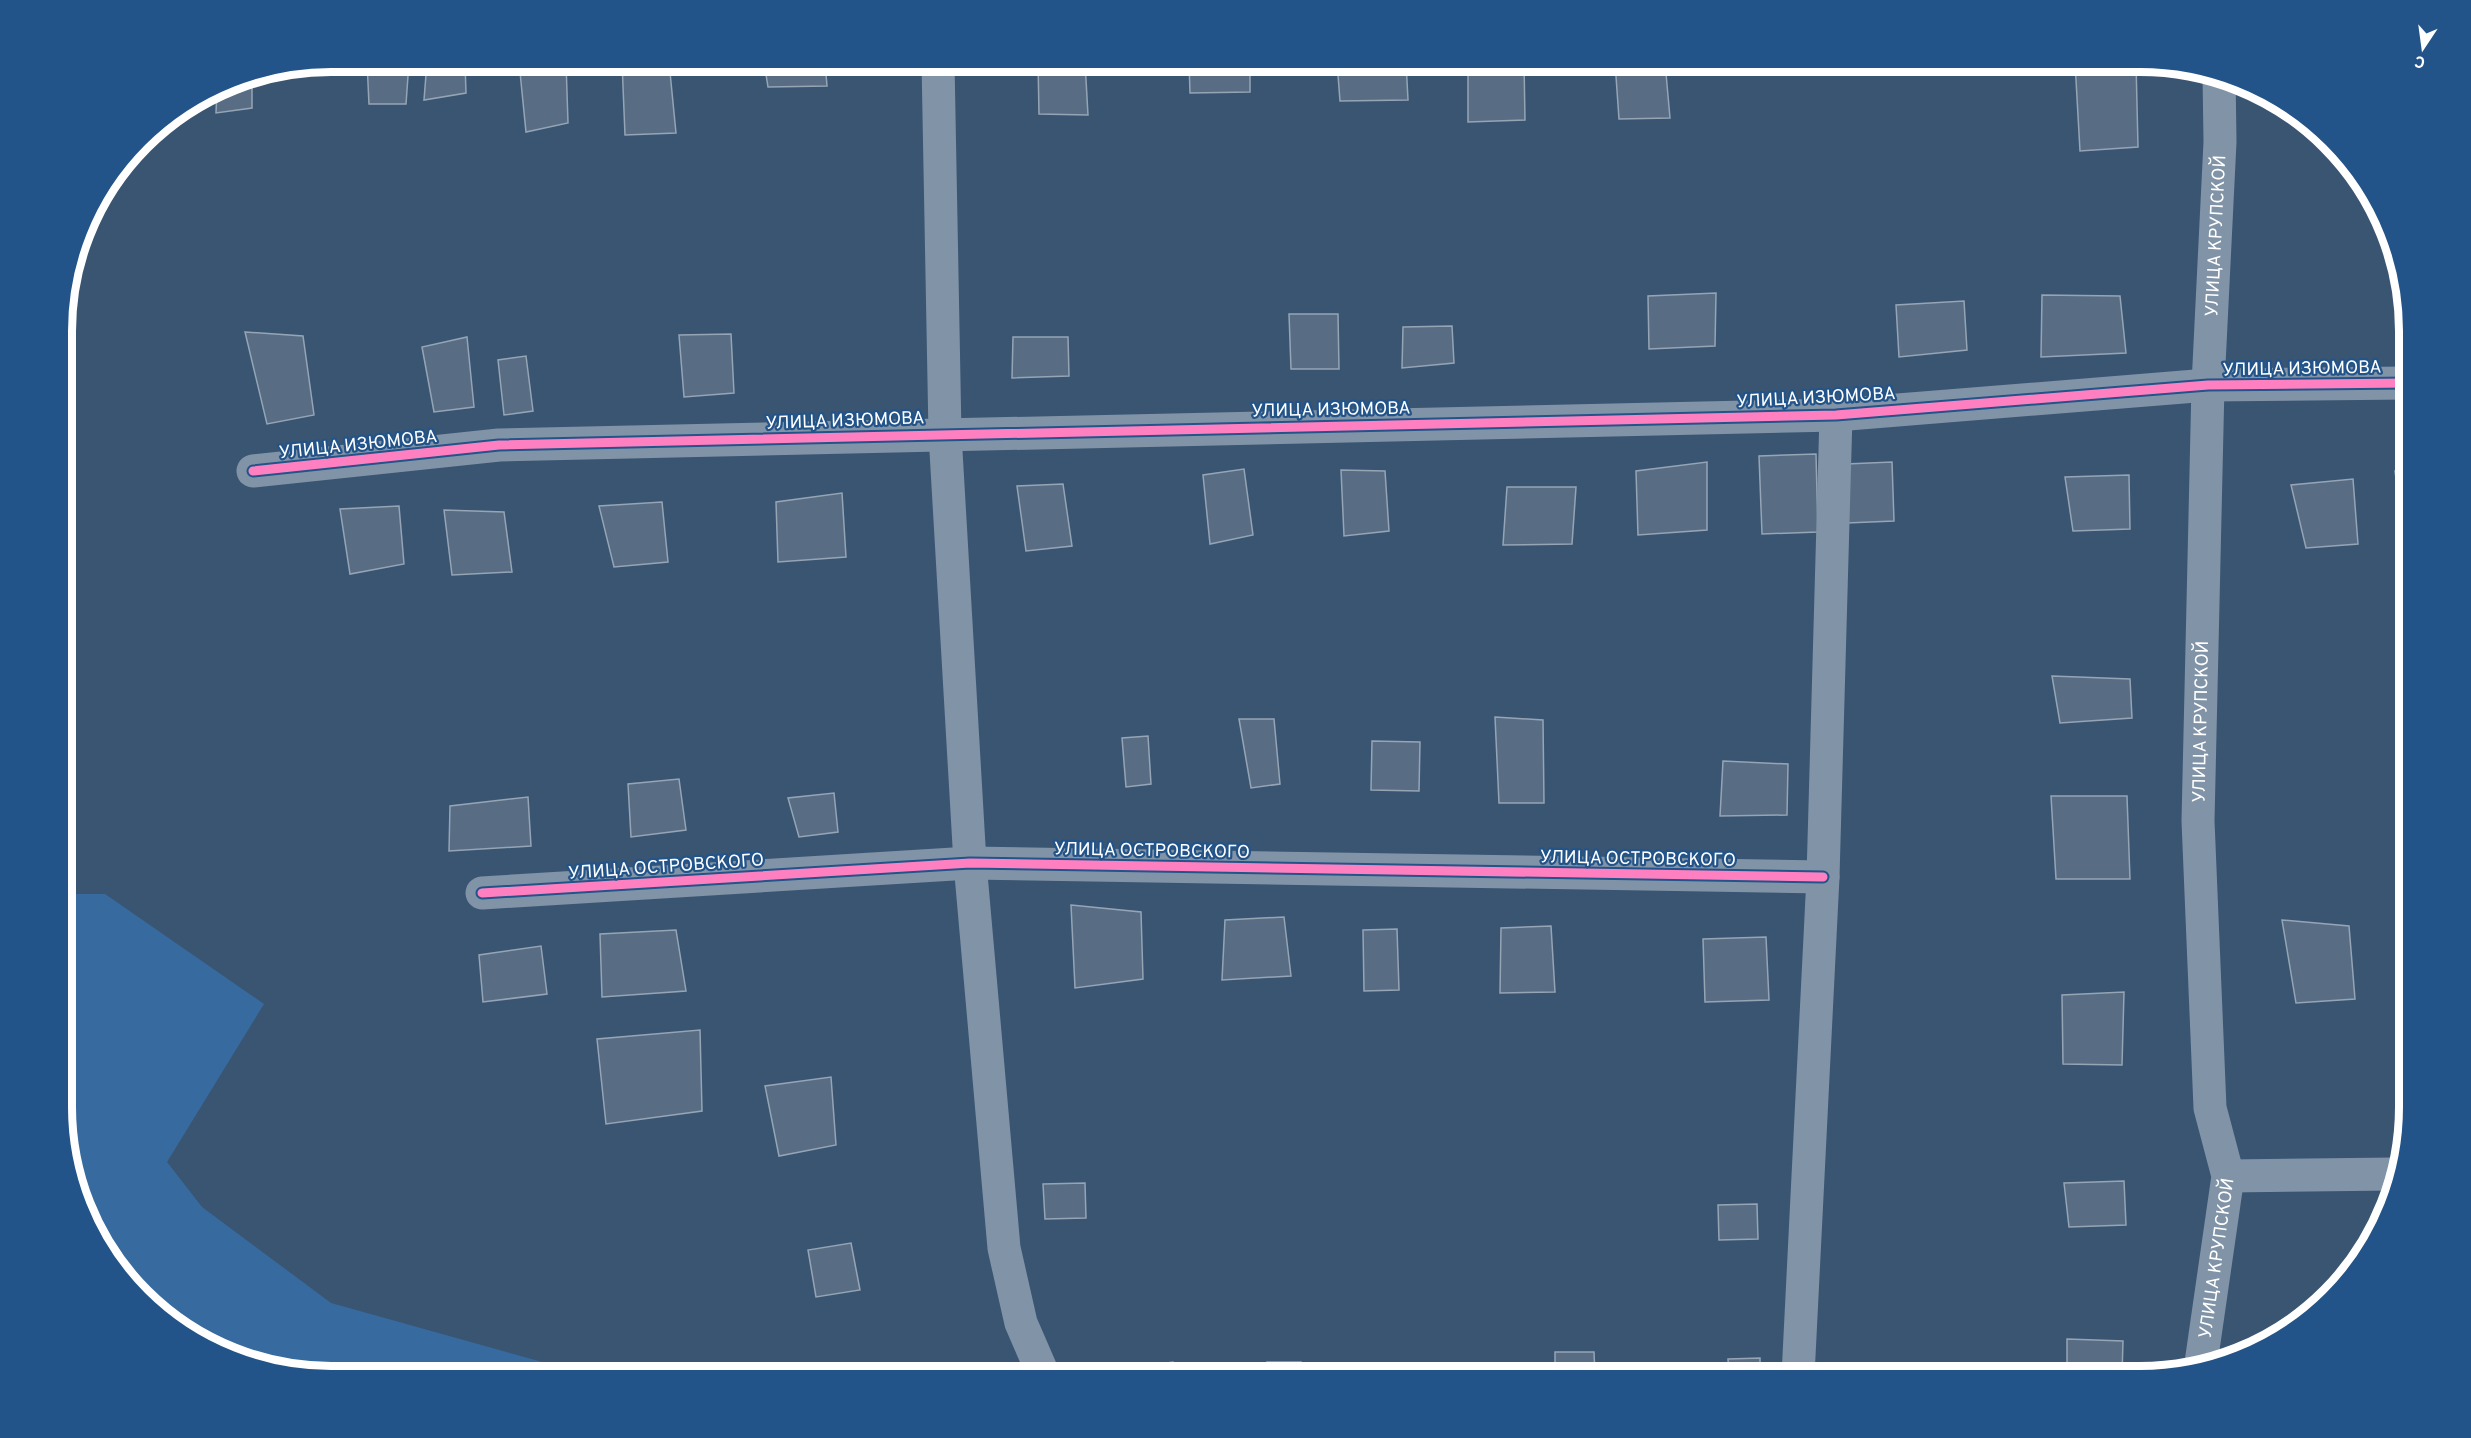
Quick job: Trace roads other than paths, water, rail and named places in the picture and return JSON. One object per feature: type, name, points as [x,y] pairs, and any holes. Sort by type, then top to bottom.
[{"type":"street","points":[[938,72],[945,434],[970,863],[1004,1248],[1021,1323],[1040,1366]]},
{"type":"street","name":"УЛИЦА КРУПСКОЙ","points":[[2202,1358],[2228,1176],[2210,1108],[2198,821],[2208,385],[2220,142],[2219,85]]},
{"type":"street","name":"УЛИЦА ИЗЮМОВА","points":[[254,471],[499,445],[1836,415],[2208,385],[2399,383]]},
{"type":"street","points":[[1799,1366],[1823,877],[1836,415]]},
{"type":"street","name":"УЛИЦА ОСТРОВСКОГО","points":[[482,893],[970,863],[1823,877]]},
{"type":"street","points":[[2228,1176],[2390,1174]]}]
